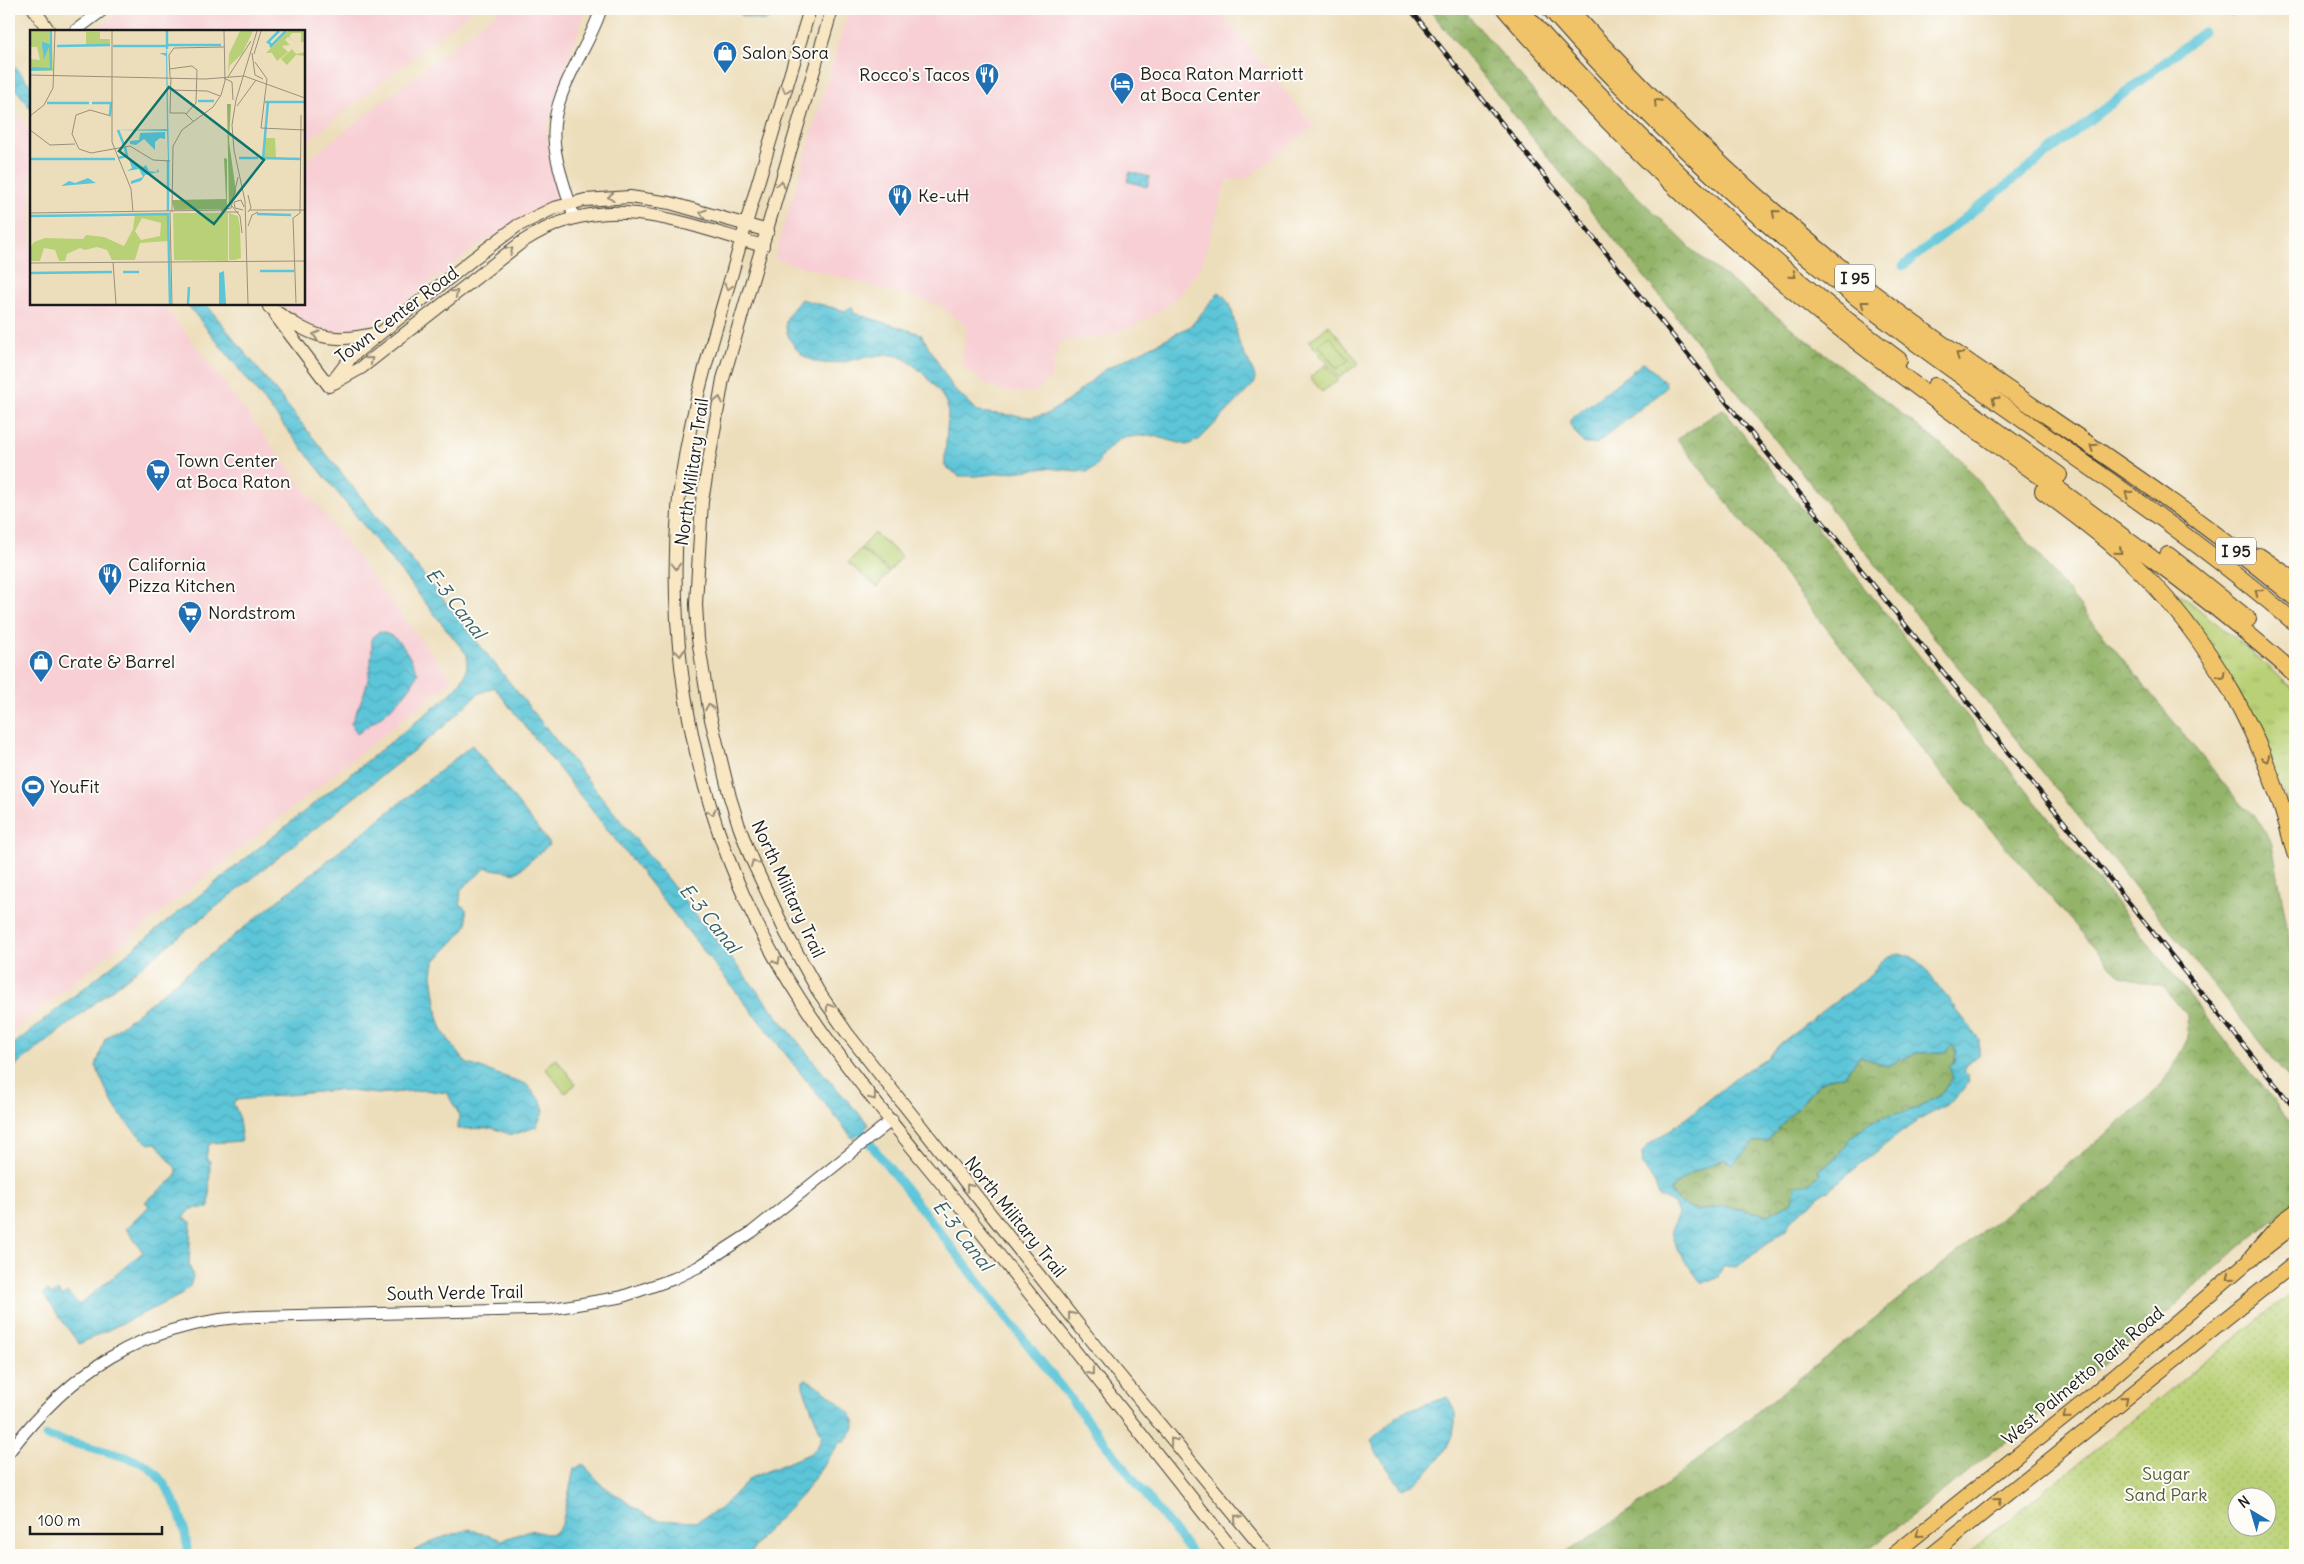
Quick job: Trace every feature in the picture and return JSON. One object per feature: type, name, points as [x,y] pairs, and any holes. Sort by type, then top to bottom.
[{"type":"highway","name":"I 95","points":[[1505,9],[1622,135],[1727,235],[1851,338],[2163,565],[2295,674]]},
{"type":"highway","points":[[1520,9],[1630,127],[1700,194],[1772,258],[1896,358],[2170,556],[2295,659]]},
{"type":"highway","points":[[1550,9],[1661,127],[1729,192],[1802,254],[1918,345],[2191,539],[2295,623]]},
{"type":"highway","name":"I 95","points":[[1569,9],[1683,128],[1812,244],[1914,323],[2176,505],[2295,598]]},
{"type":"highway","points":[[1976,430],[1990,451],[2082,520],[2127,558],[2195,636],[2235,696],[2264,755],[2282,805],[2295,853]]},
{"type":"highway","points":[[2176,505],[2258,555],[2295,581]]},
{"type":"highway","points":[[2251,1259],[2284,1221],[2295,1213]]},
{"type":"main road","name":"North Military Trail","points":[[810,9],[704,370],[680,493],[676,544],[676,605],[687,711],[714,821],[759,928],[779,966],[842,1059],[1237,1555]]},
{"type":"main road","name":"North Military Trail","points":[[832,9],[723,379],[703,491],[699,544],[698,639],[710,715],[730,797],[751,858],[786,933],[833,1013],[888,1087],[1268,1555]]},
{"type":"main road","points":[[34,10],[48,30]]},
{"type":"main road","name":"Town Center Road","points":[[329,386],[352,356],[381,332],[507,233],[535,216],[570,204],[600,198],[645,198],[670,203],[768,231]]},
{"type":"main road","name":"Town Center Road","points":[[329,386],[361,368],[522,242],[545,228],[574,218],[610,212],[636,212],[660,216],[763,246]]},
{"type":"main road","points":[[268,305],[310,334],[326,338],[353,339],[381,332]]},
{"type":"main road","points":[[268,305],[329,386]]},
{"type":"main road","name":"West Palmetto Park Road","points":[[1893,1555],[2080,1405],[2251,1259],[2295,1225]]},
{"type":"main road","points":[[1931,1555],[2295,1263]]},
{"type":"main road","points":[[1018,1279],[1034,1285],[1047,1285]]},
{"type":"main road","points":[[1946,1513],[1960,1532]]},
{"type":"street","points":[[76,30],[104,9]]},
{"type":"street","points":[[574,218],[555,146],[555,122],[561,100],[601,9]]},
{"type":"street","name":"South Verde Trail","points":[[9,1452],[31,1422],[67,1387],[110,1357],[156,1335],[197,1323],[243,1317],[550,1308],[621,1297],[673,1279],[721,1254],[752,1232],[892,1120]]},
{"type":"shaded area","points":[[123,9],[474,9],[305,143],[305,30],[95,30]]},
{"type":"shaded area","points":[[501,9],[587,9],[570,53],[546,130],[557,197],[478,245],[384,320],[337,333],[306,324],[283,305],[305,305],[305,162]]},
{"type":"shaded area","points":[[849,9],[1219,9],[1314,127],[1246,179],[1227,180],[1201,267],[1176,299],[1154,315],[1130,328],[1102,337],[1059,341],[1051,377],[1034,393],[1003,391],[989,386],[962,366],[966,326],[938,304],[774,259]]},
{"type":"shaded area","name":"Town Center at Boca Raton","points":[[9,103],[30,131],[30,305],[164,305],[452,680],[9,1034]]},
{"type":"green space","points":[[1429,9],[1463,9],[1556,118],[1698,255],[1962,461],[2242,806],[2254,814],[2272,843],[2295,971],[2295,1086]]},
{"type":"green space","points":[[1329,325],[1359,363],[1339,378],[1309,341]]},
{"type":"green space","points":[[1330,336],[1349,360],[1337,369],[1318,344]]},
{"type":"green space","points":[[1326,365],[1338,380],[1322,392],[1310,377]]},
{"type":"green space","points":[[1723,409],[2295,1128],[2295,1203],[2223,1261],[2154,1324],[1862,1555],[1563,1555],[1658,1491],[2142,1105],[2170,1073],[2188,1038],[2187,1015],[2163,987],[2121,977],[1944,777],[1677,439]]},
{"type":"green space","points":[[874,533],[902,556],[890,571],[861,548]]},
{"type":"green space","points":[[860,549],[889,572],[877,587],[848,563]]},
{"type":"green space","points":[[2169,585],[2249,650],[2295,691],[2295,832],[2283,789],[2163,589]]},
{"type":"green space","points":[[1952,1045],[1956,1051],[1953,1077],[1941,1094],[1912,1110],[1874,1120],[1851,1137],[1836,1158],[1818,1170],[1820,1174],[1792,1202],[1768,1215],[1724,1206],[1697,1211],[1676,1200],[1670,1190],[1686,1176],[1724,1159],[1733,1165],[1754,1142],[1767,1141],[1820,1083],[1833,1077],[1844,1076],[1860,1056],[1887,1066],[1916,1053],[1945,1052]]},
{"type":"green space","points":[[556,1059],[576,1084],[565,1093],[545,1068]]},
{"type":"green space","name":"Sugar Sand Park","points":[[2295,1290],[2295,1555],[1964,1555]]},
{"type":"water","points":[[738,9],[779,9],[776,16],[765,21],[742,16]]},
{"type":"water","points":[[9,59],[30,85],[30,108],[9,80]]},
{"type":"water","points":[[1130,172],[1150,177],[1147,187],[1127,181]]},
{"type":"water","points":[[1219,292],[1225,297],[1232,311],[1239,343],[1253,370],[1255,383],[1200,439],[1187,445],[1149,435],[1120,438],[1103,454],[1096,467],[1087,472],[1047,468],[977,476],[959,476],[945,466],[947,405],[939,391],[916,367],[908,361],[893,355],[880,355],[838,363],[812,360],[801,354],[791,341],[786,328],[789,314],[801,299],[845,311],[850,307],[853,308],[853,313],[921,334],[953,388],[978,412],[1031,417],[1047,414],[1069,400],[1104,370],[1191,326]]},
{"type":"water","points":[[188,305],[207,305],[823,1073],[869,1125],[853,1139],[494,687],[478,694],[442,728],[9,1071],[9,1048],[445,698],[462,680],[467,664],[467,655]]},
{"type":"water","points":[[1644,362],[1665,382],[1666,387],[1596,444],[1584,444],[1570,425],[1570,420]]},
{"type":"water","points":[[379,632],[398,641],[418,673],[407,692],[399,700],[357,734],[351,723],[368,682],[372,637]]},
{"type":"water","points":[[472,745],[550,844],[516,873],[486,868],[461,889],[460,903],[466,909],[467,924],[463,931],[434,962],[432,975],[438,1017],[443,1032],[466,1063],[526,1084],[541,1101],[544,1111],[536,1127],[512,1135],[492,1128],[458,1129],[459,1114],[447,1093],[425,1090],[378,1094],[338,1090],[237,1100],[233,1102],[238,1114],[242,1141],[211,1143],[208,1147],[206,1159],[210,1161],[209,1208],[191,1210],[184,1218],[191,1222],[189,1263],[193,1277],[190,1286],[181,1295],[79,1344],[43,1294],[48,1290],[53,1295],[58,1291],[62,1296],[67,1292],[79,1305],[143,1252],[126,1229],[149,1206],[145,1202],[176,1177],[177,1170],[156,1143],[149,1144],[138,1135],[116,1109],[111,1100],[96,1066],[105,1039]]},
{"type":"water","points":[[1900,953],[1912,957],[1922,965],[1979,1039],[1979,1054],[1966,1065],[1963,1072],[1967,1075],[1969,1081],[1951,1102],[1910,1126],[1801,1211],[1790,1222],[1787,1229],[1737,1267],[1724,1266],[1718,1276],[1702,1284],[1678,1251],[1671,1230],[1678,1214],[1674,1204],[1659,1196],[1654,1182],[1643,1165],[1642,1154],[1647,1146],[1685,1119],[1741,1074],[1768,1057],[1781,1043],[1873,973],[1884,960],[1891,955]],"holes":[[[1952,1045],[1956,1051],[1955,1063],[1949,1066],[1953,1078],[1941,1094],[1912,1110],[1874,1119],[1851,1137],[1836,1158],[1818,1170],[1820,1174],[1810,1183],[1796,1185],[1792,1202],[1768,1215],[1724,1206],[1697,1211],[1676,1200],[1670,1190],[1686,1176],[1724,1159],[1733,1165],[1754,1142],[1767,1141],[1820,1083],[1833,1077],[1844,1076],[1860,1056],[1887,1066],[1916,1053],[1945,1052]]]},
{"type":"water","points":[[806,1379],[828,1393],[844,1407],[854,1421],[855,1427],[845,1441],[841,1441],[802,1495],[761,1537],[750,1555],[407,1555],[435,1540],[469,1529],[502,1540],[530,1530],[546,1534],[555,1533],[562,1524],[574,1469],[583,1464],[602,1485],[646,1515],[658,1520],[695,1522],[720,1509],[750,1478],[809,1454],[817,1448],[822,1436],[803,1387],[803,1381]]},
{"type":"water","points":[[1448,1397],[1454,1409],[1455,1422],[1452,1436],[1445,1450],[1425,1474],[1402,1489],[1376,1452],[1371,1440],[1402,1412]]},
{"type":"waterway","points":[[2230,12],[2235,9]]},
{"type":"waterway","points":[[1903,266],[2203,32]]},
{"type":"waterway","name":"E-3 Canal","points":[[854,1123],[1193,1555]]},
{"type":"waterway","points":[[46,1436],[129,1458],[147,1466],[164,1484],[176,1506],[185,1531],[187,1555]]},
{"type":"railway","points":[[1410,9],[2295,1109]]},
{"type":"place","name":"Salon Sora","points":[[725,74]]},
{"type":"place","name":"Rocco's Tacos","points":[[987,96]]},
{"type":"place","name":"Boca Raton Marriott at Boca Center","points":[[1122,105]]},
{"type":"place","name":"Ke-uH","points":[[900,217]]},
{"type":"place","name":"Town Center at Boca Raton","points":[[158,492]]},
{"type":"place","name":"California Pizza Kitchen","points":[[110,596]]},
{"type":"place","name":"Nordstrom","points":[[190,634]]},
{"type":"place","name":"Crate & Barrel","points":[[41,683]]},
{"type":"place","name":"YouFit","points":[[33,808]]}]
